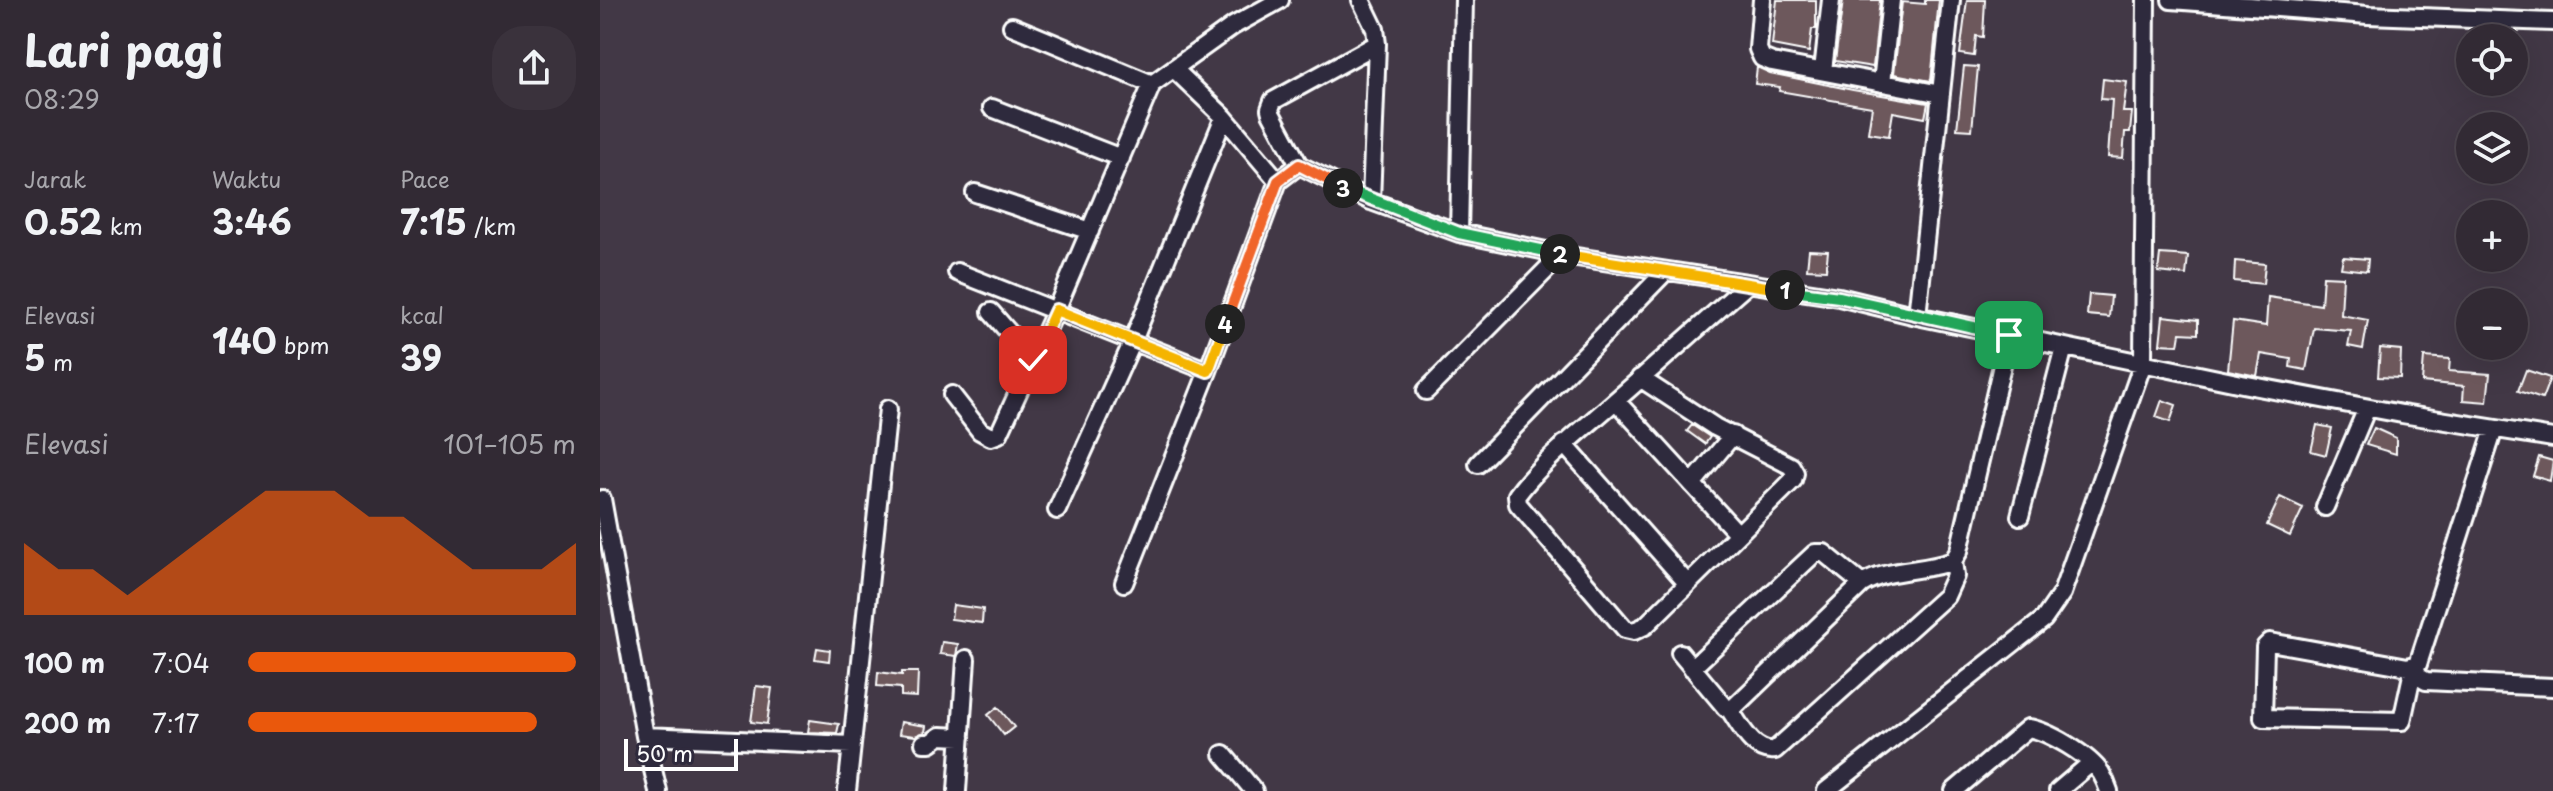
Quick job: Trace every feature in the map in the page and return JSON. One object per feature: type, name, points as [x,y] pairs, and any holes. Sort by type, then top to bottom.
[{"type":"street","points":[[952,395],[980,431],[991,437],[999,434],[1056,310],[1152,84],[1233,26],[1280,0]]},
{"type":"street","points":[[1361,0],[1373,24],[1377,44],[1371,201]]},
{"type":"street","points":[[1459,233],[1464,0]]},
{"type":"street","points":[[1762,0],[1760,56],[1772,62],[1941,94]]},
{"type":"street","points":[[1823,71],[1831,0]]},
{"type":"street","points":[[1882,83],[1891,0]]},
{"type":"street","points":[[1917,316],[1951,0]]},
{"type":"street","points":[[1826,791],[2044,619],[2062,593],[2143,363],[2146,0]]},
{"type":"street","points":[[2171,0],[2368,15],[2553,22]]},
{"type":"street","points":[[1012,26],[1152,84]]},
{"type":"street","points":[[1377,44],[1273,101],[1271,113],[1299,165],[1371,201],[1459,233],[1665,272],[1839,297],[2064,347],[2367,408],[2553,438]]},
{"type":"street","points":[[1174,69],[1224,117],[1278,181]]},
{"type":"street","points":[[992,108],[1121,158]]},
{"type":"street","points":[[1057,510],[1133,341],[1224,117]]},
{"type":"street","points":[[1124,583],[1208,371],[1278,181],[1299,165]]},
{"type":"street","points":[[975,193],[1090,231]]},
{"type":"street","points":[[1426,391],[1562,254]]},
{"type":"street","points":[[957,272],[1208,371]]},
{"type":"street","points":[[1478,464],[1665,272]]},
{"type":"street","points":[[1640,378],[1795,471],[1793,480],[1642,629],[1634,631],[1625,629],[1517,502],[1521,490],[1564,444],[1748,284]]},
{"type":"street","points":[[991,312],[1033,360]]},
{"type":"street","points":[[1680,653],[1755,744],[1766,751],[1775,750],[1946,596],[1955,576],[1953,561],[1959,551],[2009,335]]},
{"type":"street","points":[[2020,516],[2064,347]]},
{"type":"street","points":[[1616,401],[1738,534]]},
{"type":"street","points":[[2325,507],[2367,408]]},
{"type":"street","points":[[847,791],[888,409]]},
{"type":"street","points":[[2414,666],[2270,642],[2265,647],[2263,718],[2402,721],[2414,666],[2421,658],[2494,429]]},
{"type":"street","points":[[1692,484],[1733,435]]},
{"type":"street","points":[[1564,444],[1687,583]]},
{"type":"street","points":[[602,499],[645,736],[658,791]]},
{"type":"street","points":[[1692,668],[1815,553],[1824,553],[1862,584]]},
{"type":"street","points":[[1729,709],[1736,707],[1862,584],[1874,577],[1953,561]]},
{"type":"street","points":[[957,791],[966,659]]},
{"type":"street","points":[[2414,666],[2419,677],[2426,681],[2553,687]]},
{"type":"street","points":[[1954,791],[2028,728],[2038,729],[2091,763],[2100,771],[2109,791]]},
{"type":"street","points":[[645,736],[851,745]]},
{"type":"street","points":[[924,743],[930,743],[940,736],[961,737]]},
{"type":"street","points":[[1223,754],[1254,791]]},
{"type":"street","points":[[2058,791],[2091,763]]},
{"type":"building","points":[[1777,0],[1816,0],[1816,29],[1812,29],[1809,52],[1772,45]]},
{"type":"building","points":[[1843,0],[1880,0],[1873,67],[1835,61]]},
{"type":"building","points":[[1925,0],[1939,0],[1931,81],[1894,74],[1902,2],[1925,4]]},
{"type":"building","points":[[1967,0],[1985,0],[1983,37],[1976,36],[1974,56],[1960,54]]},
{"type":"building","points":[[1964,66],[1978,67],[1972,130],[1957,129]]},
{"type":"building","points":[[1757,67],[1770,73],[1928,103],[1925,118],[1893,112],[1889,136],[1868,133],[1872,107],[1755,84]]},
{"type":"building","points":[[2103,79],[2127,82],[2123,112],[2132,112],[2130,132],[2125,132],[2123,158],[2108,157],[2112,100],[2101,99]]},
{"type":"building","points":[[1809,250],[1828,251],[1826,270],[1807,269]]},
{"type":"building","points":[[2160,254],[2188,256],[2186,275],[2158,272]]},
{"type":"building","points":[[2343,257],[2368,259],[2367,271],[2341,268]]},
{"type":"building","points":[[2235,261],[2265,264],[2263,284],[2234,281]]},
{"type":"building","points":[[2323,276],[2343,277],[2341,315],[2368,320],[2363,349],[2348,346],[2351,331],[2314,328],[2306,370],[2290,367],[2291,359],[2261,354],[2257,376],[2228,370],[2233,321],[2266,326],[2268,297],[2321,305]]},
{"type":"building","points":[[2089,294],[2111,296],[2109,317],[2087,315]]},
{"type":"building","points":[[2163,316],[2198,320],[2198,334],[2180,333],[2178,345],[2160,344]]},
{"type":"building","points":[[2380,348],[2401,350],[2400,378],[2378,377]]},
{"type":"building","points":[[2424,357],[2450,359],[2449,371],[2490,374],[2487,402],[2463,400],[2464,386],[2422,382]]},
{"type":"building","points":[[2526,370],[2550,378],[2542,399],[2518,391]]},
{"type":"building","points":[[2162,400],[2176,405],[2170,422],[2156,417]]},
{"type":"building","points":[[1692,425],[1710,437],[1705,444],[1687,431]]},
{"type":"building","points":[[2317,425],[2332,428],[2326,455],[2311,451]]},
{"type":"building","points":[[2374,428],[2396,438],[2396,454],[2366,445]]},
{"type":"building","points":[[2539,457],[2553,461],[2550,481],[2533,476]]},
{"type":"building","points":[[2280,497],[2303,508],[2290,536],[2267,525]]},
{"type":"building","points":[[953,605],[983,609],[982,623],[951,619]]},
{"type":"building","points":[[942,642],[958,644],[956,656],[940,654]]},
{"type":"building","points":[[817,648],[830,650],[829,661],[815,659]]},
{"type":"building","points":[[878,672],[902,675],[902,672],[918,672],[917,697],[901,696],[901,688],[877,686]]},
{"type":"building","points":[[756,686],[772,688],[767,724],[751,722]]},
{"type":"building","points":[[998,707],[1014,727],[1004,735],[988,715]]},
{"type":"building","points":[[810,720],[839,724],[837,733],[808,732]]},
{"type":"building","points":[[901,722],[926,726],[925,732],[915,736],[899,734]]},
{"type":"route","points":[[1033,360],[1056,310],[1208,371],[1278,181],[1299,165],[1371,201],[1459,233],[1665,272],[1839,297],[2009,335]]}]
